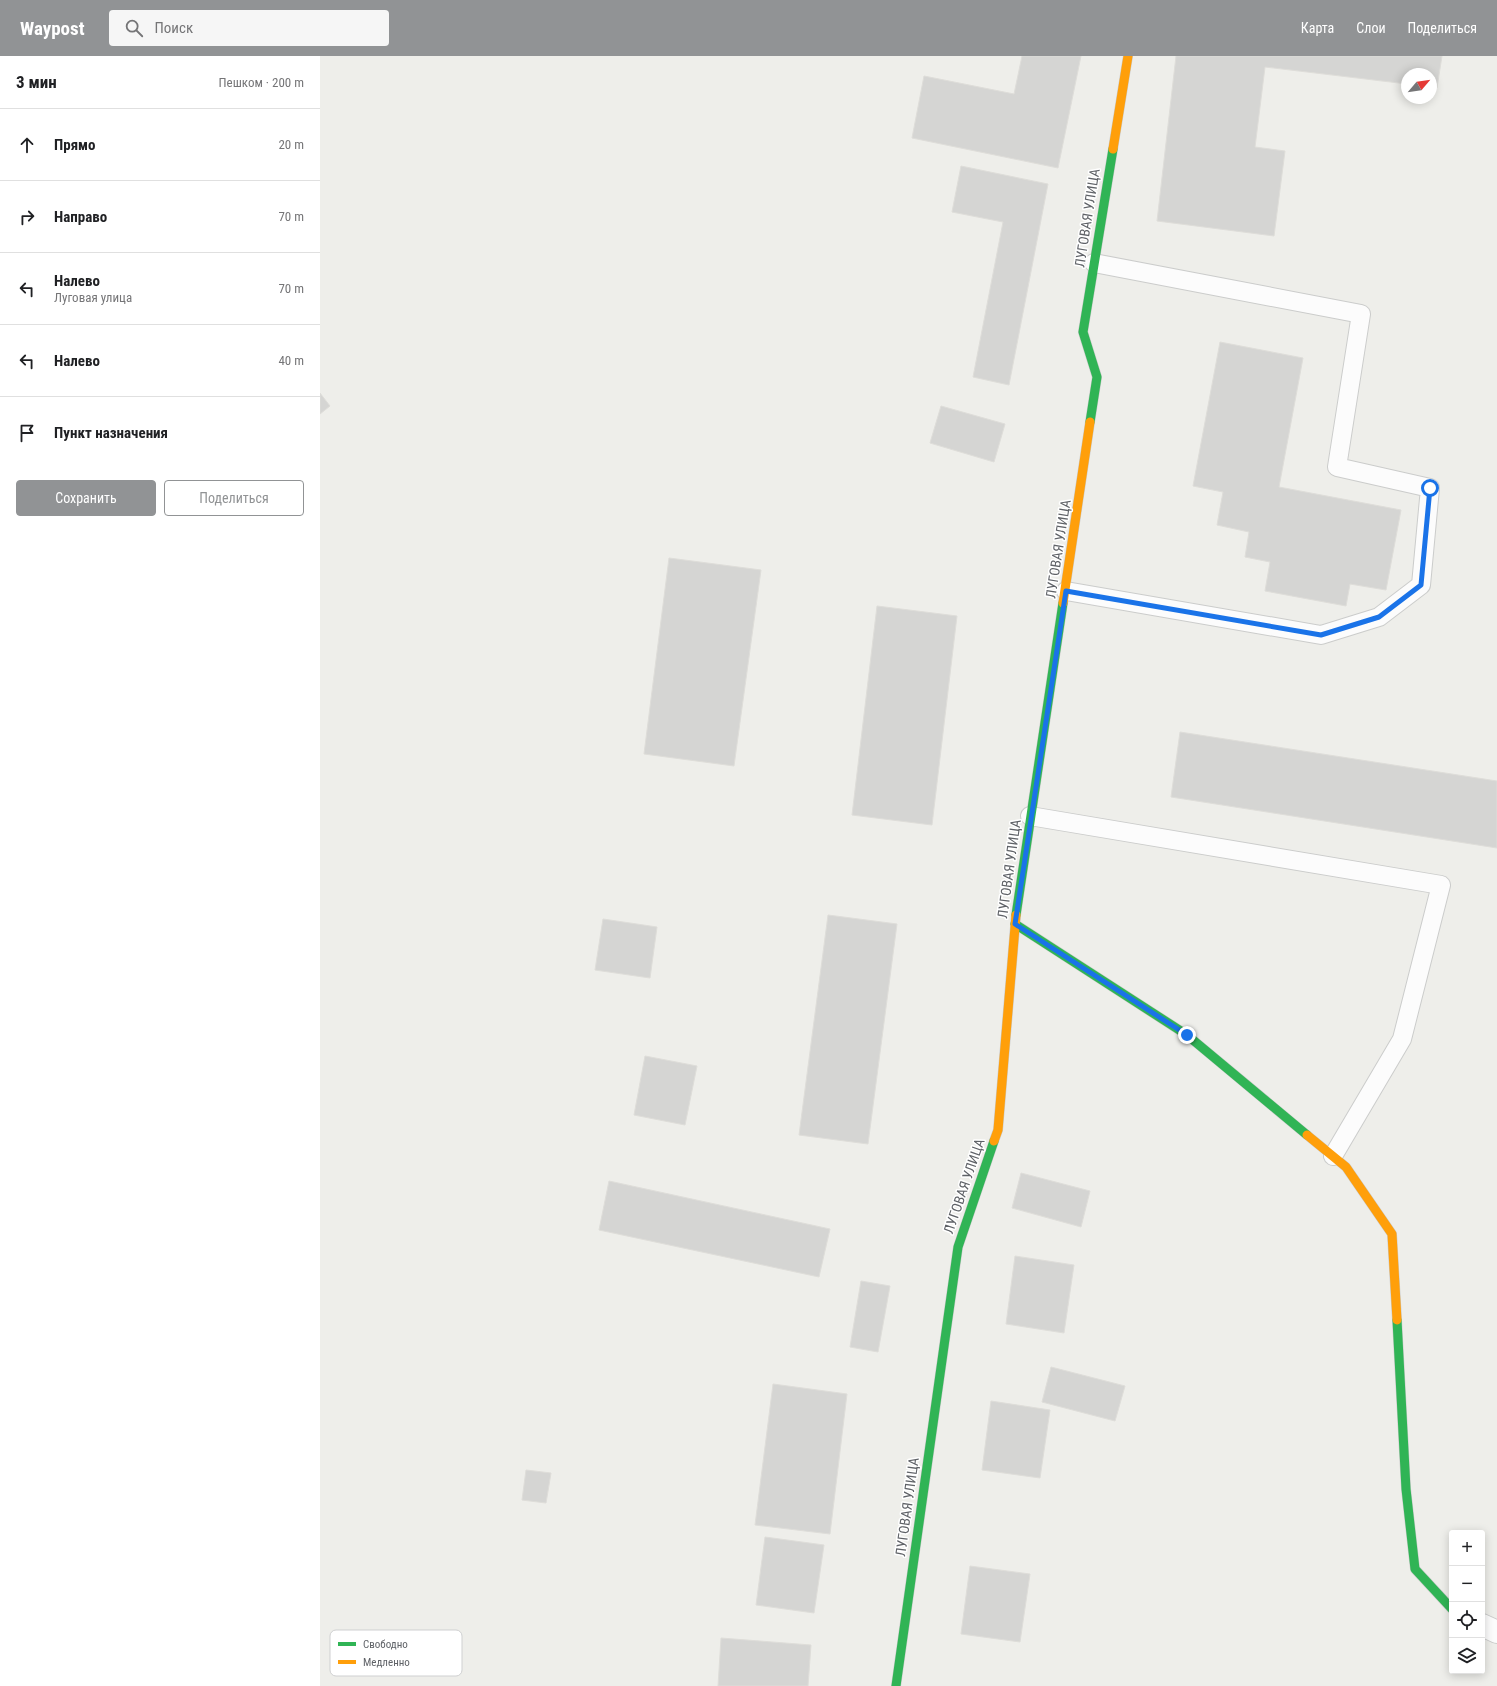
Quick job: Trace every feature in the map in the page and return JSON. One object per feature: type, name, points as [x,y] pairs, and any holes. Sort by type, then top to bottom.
[{"type":"street","name":"ЛУГОВАЯ УЛИЦА","points":[[896,1686],[958,1247],[998,1130],[1015,924],[1097,377],[1083,332],[1128,56]]},
{"type":"street","points":[[1015,924],[1187,1035],[1346,1167],[1392,1234],[1406,1489],[1414,1569],[1449,1605]]},
{"type":"street","points":[[1485,1626],[1497,1632]]},
{"type":"lane","points":[[1066,591],[1321,635],[1379,617],[1421,585],[1430,488],[1337,467],[1361,314],[1094,263]]},
{"type":"lane","points":[[1030,816],[1441,885],[1402,1039],[1333,1156]]},
{"type":"building","points":[[1022,56],[1081,56],[1058,168],[912,138],[924,76],[1014,94]]},
{"type":"building","points":[[1176,56],[1442,56],[1437,88],[1437,68],[1401,68],[1401,83],[1265,67],[1255,147],[1285,151],[1274,236],[1157,221]]},
{"type":"building","points":[[961,166],[1048,184],[1009,385],[973,377],[1003,222],[952,212]]},
{"type":"building","points":[[1220,342],[1303,358],[1279,487],[1401,510],[1386,590],[1350,584],[1346,606],[1265,591],[1270,562],[1245,557],[1249,532],[1217,525],[1223,492],[1193,486]]},
{"type":"building","points":[[320,393],[330,406],[320,414]]},
{"type":"building","points":[[941,406],[1005,424],[994,462],[930,443]]},
{"type":"building","points":[[669,558],[761,570],[734,766],[644,754]]},
{"type":"building","points":[[877,606],[957,616],[932,825],[852,815]]},
{"type":"building","points":[[1180,732],[1497,781],[1497,848],[1171,797]]},
{"type":"building","points":[[828,915],[897,924],[868,1144],[799,1135]]},
{"type":"building","points":[[603,919],[657,927],[650,978],[595,970]]},
{"type":"building","points":[[645,1056],[697,1066],[685,1125],[634,1115]]},
{"type":"building","points":[[1021,1173],[1090,1191],[1081,1227],[1012,1208]]},
{"type":"building","points":[[609,1181],[830,1229],[819,1277],[599,1230]]},
{"type":"building","points":[[1015,1256],[1074,1265],[1064,1333],[1006,1324]]},
{"type":"building","points":[[861,1281],[890,1286],[878,1352],[850,1347]]},
{"type":"building","points":[[1051,1367],[1125,1386],[1115,1421],[1042,1402]]},
{"type":"building","points":[[773,1384],[847,1394],[830,1534],[755,1525]]},
{"type":"building","points":[[991,1401],[1050,1410],[1040,1478],[982,1470]]},
{"type":"building","points":[[526,1470],[551,1473],[546,1503],[522,1500]]},
{"type":"building","points":[[765,1537],[824,1545],[814,1613],[756,1605]]},
{"type":"building","points":[[970,1566],[1030,1574],[1020,1642],[961,1634]]},
{"type":"building","points":[[721,1638],[811,1645],[808,1686],[718,1686]]},
{"type":"traffic: fast","points":[[1090,422],[1097,377],[1083,332],[1113,149]]},
{"type":"traffic: fast","points":[[1016,915],[1063,603]]},
{"type":"traffic: fast","points":[[1015,924],[1187,1035],[1307,1135]]},
{"type":"traffic: fast","points":[[896,1686],[958,1247],[994,1141]]},
{"type":"traffic: fast","points":[[1397,1320],[1406,1489],[1415,1569],[1449,1606]]},
{"type":"traffic: slow","points":[[1113,149],[1128,56]]},
{"type":"traffic: slow","points":[[1063,603],[1090,422]]},
{"type":"traffic: slow","points":[[994,1141],[998,1130],[1016,915]]},
{"type":"traffic: slow","points":[[1307,1135],[1346,1167],[1392,1234],[1397,1320]]},
{"type":"route","points":[[1187,1035],[1015,924],[1030,816],[1066,591],[1321,635],[1379,617],[1421,585],[1430,488]]}]
